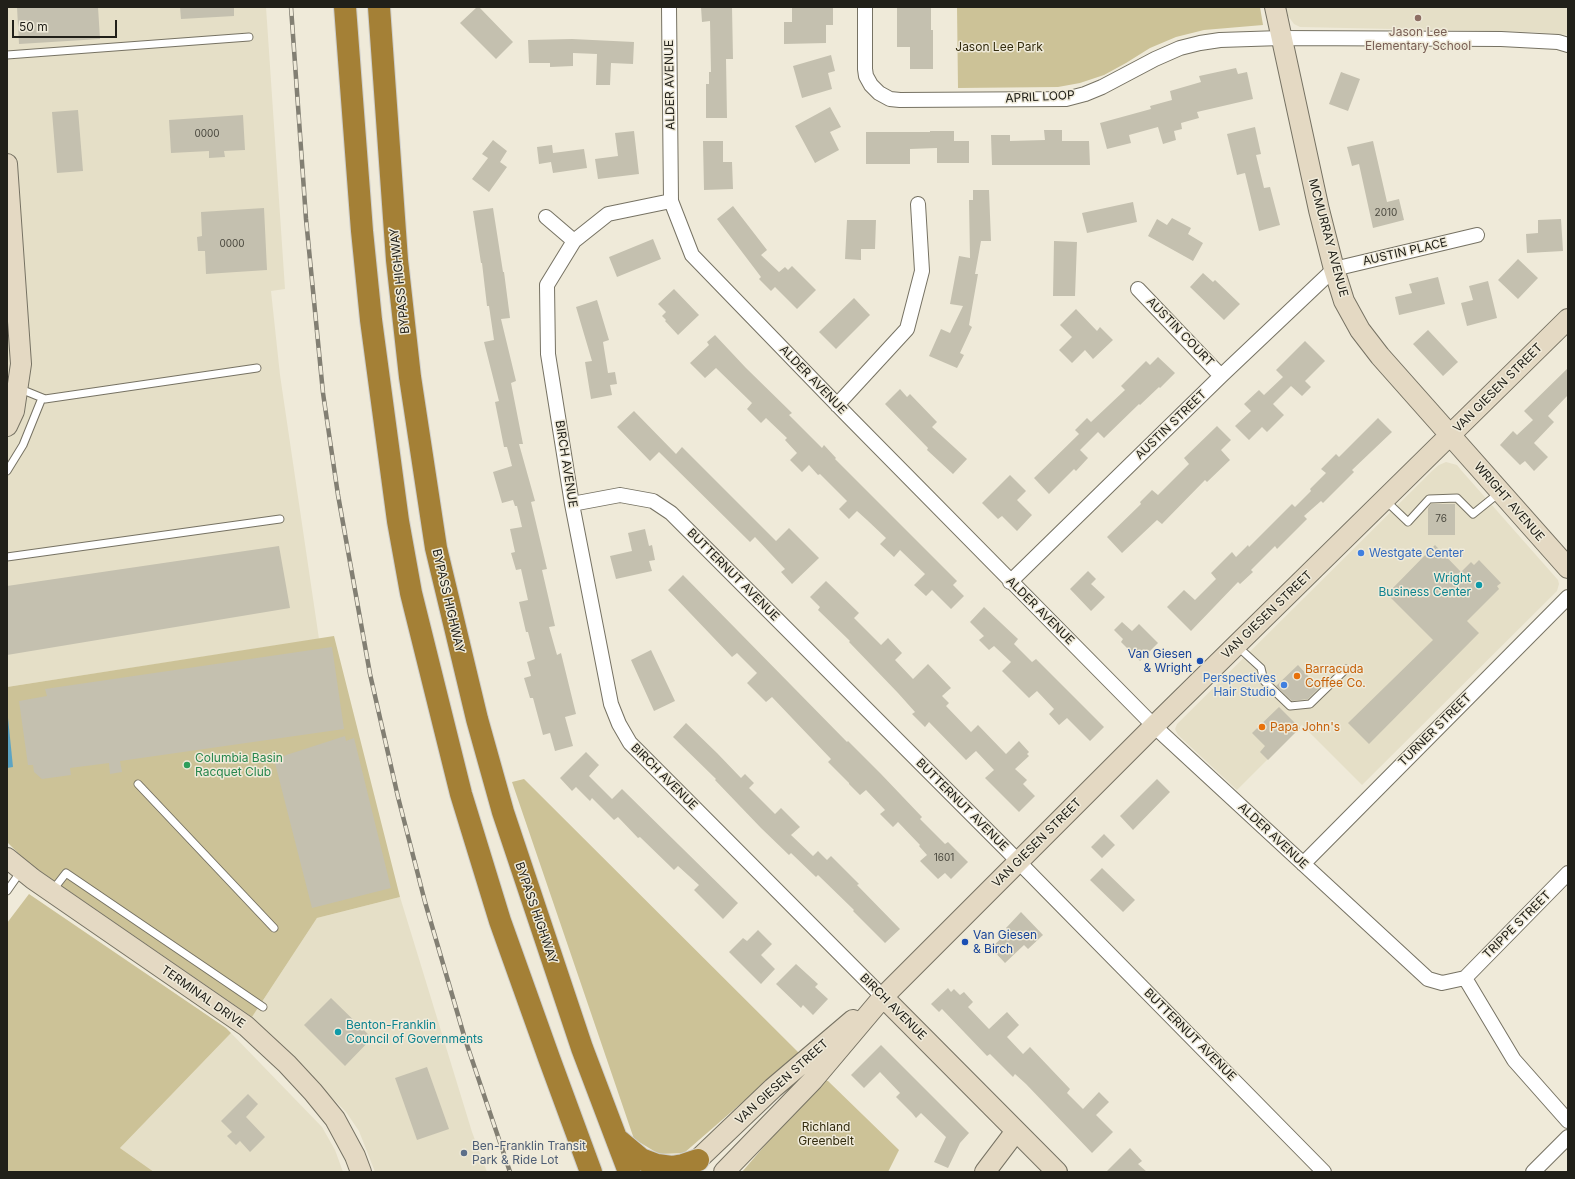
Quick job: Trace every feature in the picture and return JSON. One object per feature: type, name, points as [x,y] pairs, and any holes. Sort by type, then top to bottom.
[{"type":"highway","points":[[345,7],[362,231],[371,320],[398,521],[411,593],[461,794],[500,921],[591,1172]]},
{"type":"highway","name":"BYPASS HIGHWAY","points":[[379,7],[397,260],[410,377],[436,548],[477,719],[503,812],[580,1040],[629,1172]]},
{"type":"highway","points":[[615,1137],[641,1159],[650,1163],[672,1167],[683,1165],[692,1166]]},
{"type":"street","name":"ALDER AVENUE","points":[[669,7],[671,201],[692,255],[836,405],[1154,726],[1428,979],[1442,983],[1465,978]]},
{"type":"street","name":"APRIL LOOP","points":[[865,7],[866,76],[879,93],[890,98],[900,100],[1066,98],[1085,94],[1102,88],[1155,59],[1180,48],[1220,40],[1281,38],[1501,39],[1558,42],[1568,45]]},
{"type":"street","name":"MCMURRAY AVENUE","points":[[1275,7],[1319,210],[1344,301],[1360,330],[1380,356],[1450,436]]},
{"type":"street","points":[[7,164],[11,292],[21,364],[13,398],[14,411],[7,426]]},
{"type":"street","name":"BIRCH AVENUE","points":[[671,201],[608,214],[574,240],[547,285],[548,354],[572,504],[611,704],[619,724],[630,743],[1057,1172]]},
{"type":"street","points":[[836,405],[907,329],[922,271],[918,204]]},
{"type":"street","points":[[546,217],[574,240]]},
{"type":"street","name":"AUSTIN PLACE","points":[[1334,269],[1476,235]]},
{"type":"street","name":"AUSTIN STREET","points":[[1010,582],[1221,376],[1334,269]]},
{"type":"street","name":"AUSTIN COURT","points":[[1138,288],[1221,376]]},
{"type":"street","name":"VAN GIESEN STREET","points":[[724,1172],[813,1080],[883,997],[1154,726],[1568,319]]},
{"type":"street","name":"WRIGHT AVENUE","points":[[1450,436],[1568,568]]},
{"type":"street","name":"BUTTERNUT AVENUE","points":[[572,504],[620,494],[653,501],[671,513],[1019,862],[1324,1172]]},
{"type":"street","name":"TURNER STREET","points":[[1303,864],[1568,597]]},
{"type":"street","name":"TERMINAL DRIVE","points":[[14,864],[51,892],[246,1026],[287,1064],[335,1119],[355,1156],[361,1172]]},
{"type":"street","name":"TRIPPE STREET","points":[[1465,978],[1568,873]]},
{"type":"street","points":[[1465,978],[1514,1060],[1568,1120]]},
{"type":"street","name":"VAN GIESEN STREET","points":[[692,1166],[779,1083],[829,1040],[883,997]]},
{"type":"street","points":[[985,1172],[1016,1132]]},
{"type":"street","points":[[1532,1172],[1568,1137]]},
{"type":"lane","points":[[7,55],[249,37]]},
{"type":"lane","points":[[13,398],[45,399],[257,368]]},
{"type":"lane","points":[[7,471],[23,445],[42,398]]},
{"type":"lane","points":[[1385,500],[1408,522],[1429,499],[1457,498],[1473,514],[1500,492]]},
{"type":"lane","points":[[7,557],[280,519]]},
{"type":"lane","points":[[1236,645],[1261,668],[1264,681],[1290,706],[1310,704],[1346,669]]},
{"type":"lane","points":[[138,784],[274,928]]},
{"type":"lane","points":[[7,891],[14,864]]},
{"type":"lane","points":[[51,892],[66,873],[263,1007]]},
{"type":"shaded area","points":[[7,7],[266,7],[285,289],[271,291],[280,375],[319,639],[7,687]]},
{"type":"shaded area","name":"Jason Lee Elementary School","points":[[1286,7],[1568,7],[1568,35],[1533,32],[1300,27],[1294,24],[1288,16]]},
{"type":"shaded area","points":[[1446,462],[1457,465],[1558,580],[1559,584],[1557,591],[1362,785],[1302,725],[1237,790],[1178,735],[1175,729],[1177,724],[1433,470]]},
{"type":"shaded area","points":[[400,897],[472,1132],[487,1172],[375,1172],[359,1131],[346,1112],[252,1017],[317,918]]},
{"type":"shaded area","points":[[231,1033],[322,1127],[335,1150],[343,1172],[154,1172],[120,1148]]},
{"type":"green space","name":"Jason Lee Park","points":[[957,7],[1260,7],[1263,25],[1204,30],[1176,37],[1150,48],[1104,75],[1080,83],[1058,87],[958,88]]},
{"type":"green space","name":"Columbia Basin Racquet Club","points":[[334,636],[400,897],[317,918],[252,1017],[27,862],[7,842],[7,687]]},
{"type":"green space","points":[[524,779],[799,1053],[684,1153],[659,1154],[634,1139],[512,782]]},
{"type":"green space","points":[[29,894],[226,1028],[231,1033],[120,1148],[154,1172],[7,1172],[7,923]]},
{"type":"green space","name":"Richland Greenbelt","points":[[821,1080],[828,1081],[899,1150],[888,1172],[742,1172]]},
{"type":"water","points":[[7,718],[13,767],[7,768]]},
{"type":"building","points":[[17,7],[98,7],[100,39],[19,44]]},
{"type":"building","points":[[180,7],[234,7],[234,16],[181,19]]},
{"type":"building","points":[[477,7],[479,7],[513,42],[496,59],[460,23]]},
{"type":"building","points":[[701,7],[732,7],[733,59],[726,59],[727,118],[706,118],[706,84],[709,84],[709,72],[711,72],[710,21],[702,22]]},
{"type":"building","points":[[792,7],[833,7],[833,25],[826,25],[826,43],[784,44],[784,22],[792,22]]},
{"type":"building","points":[[897,7],[931,7],[931,30],[933,30],[933,69],[910,69],[910,47],[897,47]]},
{"type":"building","points":[[572,39],[634,42],[633,64],[611,63],[610,85],[596,85],[597,54],[573,53],[573,66],[550,67],[550,63],[529,63],[528,40]]},
{"type":"building","points":[[831,55],[835,71],[828,73],[832,89],[802,98],[793,66]]},
{"type":"building","points":[[1236,68],[1238,74],[1247,72],[1253,99],[1197,112],[1199,118],[1181,123],[1182,129],[1174,131],[1176,140],[1163,144],[1158,127],[1129,135],[1131,143],[1107,149],[1100,123],[1151,109],[1150,106],[1172,100],[1170,91],[1201,82],[1199,76]]},
{"type":"building","points":[[1341,72],[1360,79],[1348,111],[1329,104]]},
{"type":"building","points":[[830,107],[841,127],[830,132],[839,150],[815,163],[795,126]]},
{"type":"building","points":[[78,110],[83,171],[57,173],[52,112]]},
{"type":"building","points":[[243,115],[245,150],[224,151],[225,157],[209,158],[209,151],[171,153],[169,120]]},
{"type":"building","points":[[1255,127],[1261,154],[1256,155],[1264,188],[1270,187],[1280,225],[1259,231],[1245,173],[1237,175],[1227,134]]},
{"type":"building","points":[[1044,130],[1062,130],[1062,141],[1089,141],[1090,165],[992,165],[991,135],[1010,135],[1010,141],[1045,140]]},
{"type":"building","points":[[634,131],[639,174],[598,179],[595,159],[618,156],[615,133]]},
{"type":"building","points":[[954,131],[954,141],[969,141],[969,163],[937,163],[937,148],[910,149],[910,164],[866,164],[866,132]]},
{"type":"building","points":[[493,140],[507,151],[500,162],[507,167],[489,192],[472,179],[488,158],[482,154]]},
{"type":"building","points":[[703,141],[723,141],[723,162],[732,162],[733,189],[704,190]]},
{"type":"building","points":[[1373,141],[1387,202],[1399,199],[1404,220],[1373,228],[1359,164],[1352,166],[1347,147]]},
{"type":"building","points":[[552,145],[553,153],[584,149],[587,168],[553,173],[551,162],[539,164],[537,147]]},
{"type":"building","points":[[973,190],[989,190],[991,241],[981,241],[975,274],[978,274],[969,325],[972,327],[960,353],[964,355],[957,368],[929,356],[941,329],[950,333],[963,306],[950,304],[959,256],[970,258],[969,200],[973,200]]},
{"type":"building","points":[[1133,202],[1137,222],[1087,233],[1082,213]]},
{"type":"building","points":[[733,206],[767,250],[761,255],[779,272],[785,267],[788,270],[792,266],[816,290],[797,309],[775,287],[771,291],[759,279],[761,277],[717,219]]},
{"type":"building","points":[[264,208],[267,270],[206,274],[205,251],[198,251],[197,237],[202,236],[201,212]]},
{"type":"building","points":[[493,208],[510,318],[501,319],[516,381],[511,383],[523,444],[519,444],[535,501],[531,502],[547,569],[542,570],[555,626],[549,627],[557,655],[561,653],[576,714],[565,717],[573,746],[555,751],[550,733],[543,735],[533,698],[530,698],[524,678],[531,676],[527,662],[535,659],[528,632],[526,632],[519,602],[528,600],[521,569],[516,570],[511,553],[515,552],[510,529],[522,527],[517,506],[515,506],[513,500],[502,503],[493,472],[512,466],[507,447],[504,447],[495,402],[499,401],[484,342],[494,340],[489,306],[487,306],[482,263],[473,211]]},
{"type":"building","points":[[1172,218],[1191,228],[1188,234],[1203,243],[1193,261],[1148,236],[1157,219],[1167,225]]},
{"type":"building","points":[[1561,219],[1563,251],[1527,253],[1526,234],[1538,233],[1538,220]]},
{"type":"building","points":[[847,220],[876,220],[875,249],[861,249],[861,260],[845,259]]},
{"type":"building","points":[[653,239],[661,259],[617,277],[609,257]]},
{"type":"building","points":[[1054,241],[1077,242],[1075,296],[1053,296]]},
{"type":"building","points":[[1518,259],[1538,278],[1518,299],[1498,280]]},
{"type":"building","points":[[1203,273],[1213,282],[1215,280],[1240,304],[1224,320],[1190,287]]},
{"type":"building","points":[[1438,277],[1445,304],[1399,315],[1395,297],[1412,293],[1409,284]]},
{"type":"building","points":[[1488,281],[1497,318],[1467,326],[1461,303],[1473,300],[1469,286]]},
{"type":"building","points":[[674,289],[699,315],[678,335],[665,321],[666,320],[662,316],[666,312],[658,304]]},
{"type":"building","points":[[854,298],[870,315],[836,349],[819,332]]},
{"type":"building","points":[[597,300],[609,340],[603,342],[608,373],[615,372],[617,384],[610,385],[612,395],[591,399],[585,362],[592,361],[576,307]]},
{"type":"building","points":[[1076,309],[1097,331],[1100,327],[1113,340],[1093,359],[1085,350],[1072,363],[1059,350],[1072,337],[1060,325]]},
{"type":"building","points":[[1428,330],[1458,362],[1443,376],[1413,344]]},
{"type":"building","points":[[715,335],[792,413],[789,415],[822,448],[824,445],[836,458],[835,459],[957,581],[953,585],[964,596],[951,609],[932,590],[926,596],[914,585],[925,574],[900,550],[894,557],[880,544],[886,538],[857,511],[849,519],[839,509],[847,501],[820,474],[818,475],[809,465],[802,472],[790,460],[797,453],[785,440],[787,438],[766,418],[761,423],[747,409],[752,403],[716,368],[705,378],[690,363],[709,345],[707,342]]},
{"type":"building","points":[[1305,341],[1325,361],[1305,381],[1311,387],[1302,396],[1291,386],[1273,404],[1284,415],[1267,432],[1262,427],[1249,440],[1235,426],[1251,411],[1244,404],[1259,390],[1264,395],[1283,377],[1276,370]]},
{"type":"building","points":[[1158,357],[1175,373],[1160,388],[1159,387],[1140,405],[1139,404],[1104,438],[1098,432],[1080,450],[1088,458],[1076,471],[1074,469],[1049,494],[1034,478],[1079,434],[1075,430],[1087,418],[1091,422],[1125,390],[1121,386],[1146,361],[1150,365]]},
{"type":"building","points":[[1568,368],[1568,395],[1548,416],[1554,422],[1534,443],[1548,457],[1534,471],[1525,461],[1520,465],[1500,445],[1513,431],[1517,435],[1533,420],[1524,411]]},
{"type":"building","points":[[900,389],[907,397],[910,394],[937,422],[932,427],[967,459],[953,474],[927,450],[928,448],[885,404]]},
{"type":"building","points":[[634,411],[676,454],[682,447],[776,541],[789,528],[819,558],[792,584],[781,572],[785,569],[755,537],[750,542],[659,452],[650,461],[617,427]]},
{"type":"building","points":[[1378,418],[1392,432],[1352,470],[1354,472],[1323,503],[1321,501],[1304,516],[1307,519],[1277,549],[1275,546],[1251,570],[1253,572],[1240,584],[1238,582],[1191,631],[1167,607],[1184,590],[1195,600],[1216,579],[1211,573],[1232,552],[1236,557],[1248,545],[1249,547],[1292,504],[1295,507],[1326,473],[1321,469],[1336,454],[1339,457]]},
{"type":"building","points":[[1217,426],[1231,440],[1221,450],[1230,460],[1207,482],[1205,480],[1162,524],[1157,520],[1122,553],[1107,537],[1141,504],[1140,502],[1152,490],[1158,495],[1189,464],[1184,458]]},
{"type":"building","points":[[1010,475],[1026,491],[1017,500],[1032,515],[1017,531],[1002,516],[998,519],[982,503]]},
{"type":"building","points":[[1431,504],[1455,504],[1455,535],[1428,535],[1428,508]]},
{"type":"building","points":[[645,529],[649,546],[652,545],[655,560],[649,561],[652,571],[616,579],[610,556],[632,551],[628,533]]},
{"type":"building","points":[[1435,545],[1461,572],[1471,562],[1474,565],[1479,560],[1501,583],[1497,586],[1499,589],[1467,621],[1479,633],[1369,744],[1348,723],[1433,640],[1387,594]]},
{"type":"building","points":[[279,546],[290,608],[7,655],[7,586]]},
{"type":"building","points":[[1088,571],[1096,579],[1091,584],[1105,597],[1091,611],[1070,589]]},
{"type":"building","points":[[683,575],[847,742],[848,741],[881,774],[922,817],[920,819],[945,844],[948,842],[968,862],[951,879],[945,873],[938,879],[920,861],[927,855],[919,846],[920,845],[898,822],[893,827],[880,814],[885,810],[866,790],[860,795],[849,784],[828,762],[831,759],[772,697],[766,702],[747,683],[757,673],[737,653],[732,657],[668,590]]},
{"type":"building","points":[[826,581],[859,613],[854,618],[881,645],[888,638],[902,653],[895,660],[913,679],[928,664],[951,688],[942,696],[949,703],[946,706],[971,732],[978,725],[1006,754],[1019,741],[1029,752],[1027,754],[1029,756],[1015,769],[1027,780],[1023,784],[1035,796],[1019,812],[985,778],[994,770],[976,751],[966,760],[929,722],[925,727],[912,714],[915,712],[898,693],[849,642],[850,641],[818,610],[820,607],[810,597]]},
{"type":"building","points":[[984,607],[1018,639],[1014,644],[1032,662],[1036,659],[1104,727],[1090,741],[1067,718],[1059,725],[1049,714],[1054,709],[1037,691],[1029,698],[1002,671],[1011,662],[994,646],[989,650],[979,640],[984,636],[970,622]]},
{"type":"building","points":[[1122,622],[1132,631],[1139,624],[1158,643],[1140,661],[1121,642],[1123,639],[1114,630]]},
{"type":"building","points":[[332,647],[344,729],[120,761],[122,772],[110,774],[109,763],[70,768],[71,775],[42,779],[34,772],[33,765],[28,765],[19,701],[47,696],[45,689]]},
{"type":"building","points":[[651,650],[675,701],[654,711],[631,660]]},
{"type":"building","name":"Barracuda Coffee Co.","points":[[1298,665],[1319,688],[1308,699],[1292,701],[1276,686]]},
{"type":"building","points":[[1279,707],[1300,728],[1268,760],[1260,752],[1265,746],[1252,733]]},
{"type":"building","points":[[686,723],[741,778],[745,774],[754,783],[749,788],[775,814],[781,808],[800,827],[791,835],[813,856],[818,851],[827,860],[831,856],[900,929],[885,943],[818,875],[816,877],[791,853],[789,855],[761,828],[715,780],[716,779],[673,737]]},
{"type":"building","points":[[345,736],[346,741],[354,738],[391,888],[312,908],[274,759]]},
{"type":"building","points":[[586,752],[599,765],[589,776],[612,799],[622,789],[738,903],[723,919],[694,890],[699,885],[678,866],[674,870],[640,837],[638,838],[618,817],[614,820],[592,798],[590,801],[576,787],[572,791],[560,778]]},
{"type":"building","points":[[1157,779],[1170,792],[1133,830],[1120,816]]},
{"type":"building","points":[[1104,834],[1115,845],[1102,858],[1091,847]]},
{"type":"building","points":[[1102,868],[1135,900],[1123,912],[1090,880]]},
{"type":"building","points":[[1021,912],[1043,935],[1028,949],[1024,945],[1005,963],[991,948],[1009,931],[1006,928]]},
{"type":"building","points":[[758,930],[772,944],[761,955],[775,969],[761,984],[729,952],[743,938],[747,941]]},
{"type":"building","points":[[796,964],[818,984],[815,987],[828,999],[813,1015],[803,1005],[801,1008],[776,984]]},
{"type":"building","points":[[948,988],[951,992],[954,989],[960,995],[964,992],[973,1002],[968,1007],[989,1029],[1007,1012],[1019,1025],[1007,1037],[1023,1054],[1030,1047],[1070,1089],[1067,1093],[1083,1109],[1099,1092],[1109,1102],[1096,1115],[1113,1132],[1092,1153],[1026,1084],[1015,1074],[1013,1077],[990,1054],[987,1056],[942,1009],[939,1012],[931,1004]]},
{"type":"building","name":"Benton-Franklin Council of Governments","points":[[331,998],[372,1038],[345,1066],[304,1025]]},
{"type":"building","points":[[881,1045],[969,1133],[960,1143],[948,1168],[934,1162],[946,1137],[921,1113],[916,1118],[896,1097],[900,1093],[880,1072],[864,1088],[851,1075]]},
{"type":"building","points":[[427,1067],[449,1129],[417,1140],[395,1078]]},
{"type":"building","points":[[248,1094],[258,1104],[246,1117],[265,1137],[250,1152],[240,1141],[236,1145],[227,1136],[232,1132],[221,1121]]},
{"type":"building","points":[[1130,1148],[1142,1161],[1138,1164],[1147,1172],[1106,1172]]},
{"type":"railway","points":[[291,7],[306,219],[323,393],[338,495],[370,674],[398,797],[425,902],[465,1039],[510,1172]]},
{"type":"place","name":"Jason Lee Elementary School","points":[[1418,18]]},
{"type":"place","name":"Westgate Center","points":[[1361,553]]},
{"type":"place","name":"Wright Business Center","points":[[1479,585]]},
{"type":"place","name":"Van Giesen & Wright","points":[[1200,661]]},
{"type":"place","name":"Barracuda Coffee Co.","points":[[1297,676]]},
{"type":"place","name":"Perspectives Hair Studio","points":[[1284,685]]},
{"type":"place","name":"Papa John's","points":[[1262,727]]},
{"type":"place","name":"Columbia Basin Racquet Club","points":[[187,765]]},
{"type":"place","name":"Van Giesen & Birch","points":[[965,942]]},
{"type":"place","name":"Benton-Franklin Council of Governments","points":[[338,1032]]},
{"type":"place","name":"Ben-Franklin Transit Park & Ride Lot","points":[[464,1153]]}]
